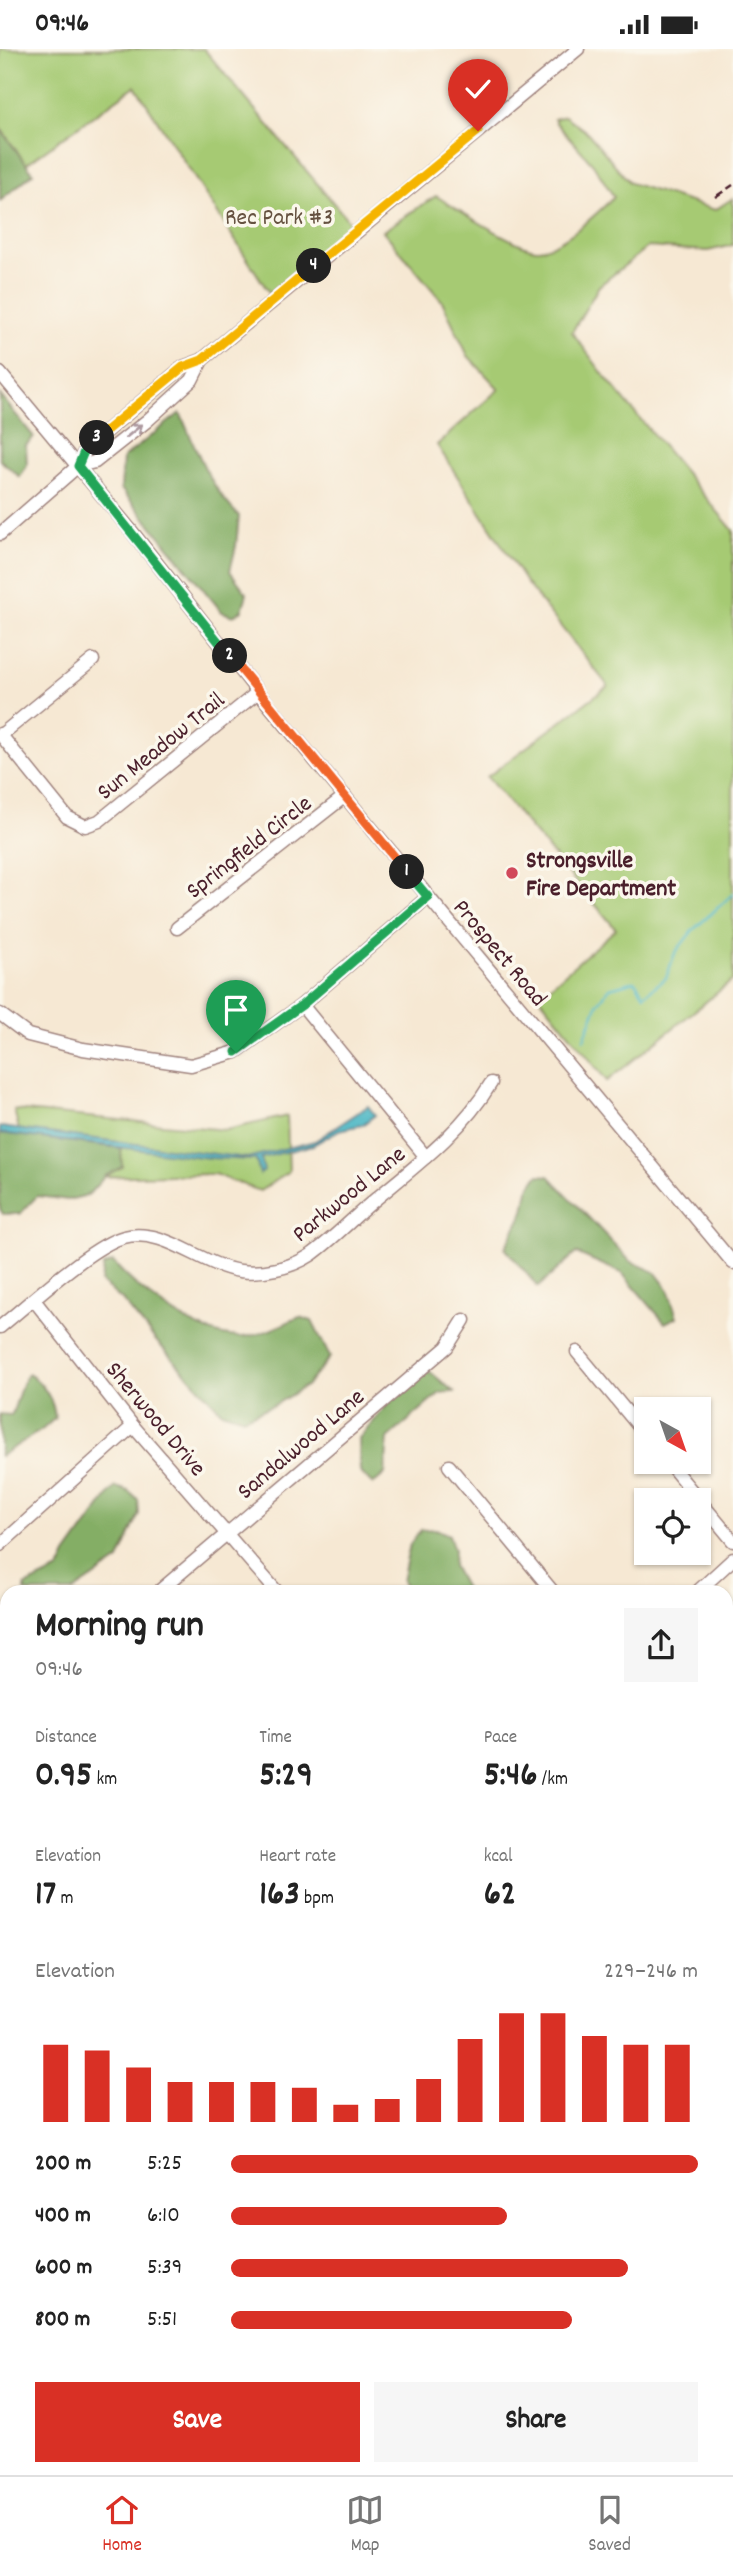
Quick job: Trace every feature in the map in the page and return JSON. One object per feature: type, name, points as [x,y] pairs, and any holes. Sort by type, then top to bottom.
[{"type":"street","points":[[0,534],[78,466],[86,447],[183,367],[202,360],[578,49]]},
{"type":"street","points":[[78,466],[95,462],[148,420],[192,380],[202,360]]},
{"type":"street","name":"Prospect Road","points":[[0,373],[78,466],[258,692],[733,1263]]},
{"type":"street","points":[[0,735],[93,660]]},
{"type":"street","name":"Sun Meadow Trail","points":[[0,735],[67,817],[85,826],[99,821],[258,692]]},
{"type":"street","name":"Springfield Circle","points":[[177,928],[345,796]]},
{"type":"street","points":[[0,1014],[28,1035],[83,1049],[191,1065],[236,1052],[302,1005],[428,897]]},
{"type":"street","name":"Parkwood Lane","points":[[302,1005],[426,1157]]},
{"type":"street","name":"Parkwood Lane","points":[[0,1327],[103,1245],[126,1237],[157,1237],[215,1265],[238,1271],[278,1269],[309,1256],[426,1157],[475,1109],[491,1083]]},
{"type":"street","name":"Sherwood Drive","points":[[34,1300],[133,1426],[271,1585]]},
{"type":"street","name":"Sandalwood Lane","points":[[166,1585],[447,1347],[464,1320]]},
{"type":"street","points":[[577,1352],[634,1421]]},
{"type":"street","points":[[0,1545],[133,1426]]},
{"type":"street","points":[[449,1467],[547,1585]]},
{"type":"street","points":[[678,1474],[733,1541]]},
{"type":"street","points":[[705,1585],[733,1559]]},
{"type":"green space","name":"Rec Park #3","points":[[0,49],[204,49],[353,226],[270,294],[135,86],[26,164],[2,130],[0,131]]},
{"type":"green space","points":[[565,116],[588,133],[630,183],[715,210],[733,198],[733,245],[708,251],[648,247],[599,286],[572,332],[606,378],[733,530],[733,980],[607,1081],[539,996],[616,929],[487,777],[608,686],[527,584],[437,445],[499,389],[468,356],[442,301],[383,231],[436,196],[487,227],[529,247],[548,247],[568,236],[614,197],[593,164],[554,119]]},
{"type":"green space","points":[[0,129],[33,173],[0,201]]},
{"type":"green space","points":[[0,395],[34,437],[26,445],[27,465],[20,477],[0,460]]},
{"type":"green space","points":[[180,413],[212,480],[239,516],[230,571],[247,594],[242,610],[233,616],[222,612],[121,489],[123,458]]},
{"type":"green space","points":[[14,1110],[226,1130],[287,1116],[289,1171],[260,1191],[214,1174],[92,1177],[23,1145]]},
{"type":"green space","points":[[0,1133],[121,1148],[122,1167],[105,1176],[88,1195],[68,1200],[37,1196],[20,1214],[3,1214],[0,1209]]},
{"type":"green space","points":[[538,1175],[549,1176],[630,1261],[655,1272],[668,1289],[677,1317],[665,1323],[622,1273],[576,1253],[538,1287],[505,1248],[524,1211],[528,1190]]},
{"type":"green space","points":[[113,1262],[153,1299],[204,1329],[246,1337],[300,1317],[312,1321],[330,1357],[307,1385],[276,1404],[243,1418],[221,1411],[122,1300],[101,1282],[103,1266]]},
{"type":"green space","points":[[429,1371],[454,1392],[440,1393],[388,1438],[385,1474],[373,1484],[360,1472],[359,1439],[386,1406]]},
{"type":"green space","points":[[28,1374],[47,1393],[55,1418],[43,1429],[0,1456],[0,1414],[11,1415]]},
{"type":"green space","points":[[116,1487],[128,1491],[138,1500],[139,1514],[119,1560],[82,1585],[27,1585],[59,1570],[66,1555]]},
{"type":"green space","points":[[436,1529],[449,1535],[454,1550],[453,1566],[463,1585],[404,1585],[402,1581],[410,1544],[421,1530]]},
{"type":"water","points":[[368,1106],[375,1115],[362,1125],[339,1130],[313,1145],[261,1158],[264,1171],[260,1174],[256,1160],[210,1158],[0,1133],[0,1127],[247,1158],[315,1141]]},
{"type":"waterway","points":[[584,1039],[598,1003],[610,988],[635,981],[644,995],[666,978],[675,953],[693,930],[733,894]]},
{"type":"railway","points":[[715,197],[733,185]]},
{"type":"place","name":"Strongsville Fire Department","points":[[512,873]]},
{"type":"route","points":[[236,1052],[302,1005],[428,897],[258,692],[78,466],[86,447],[137,404],[183,367],[202,360],[478,131]]}]
